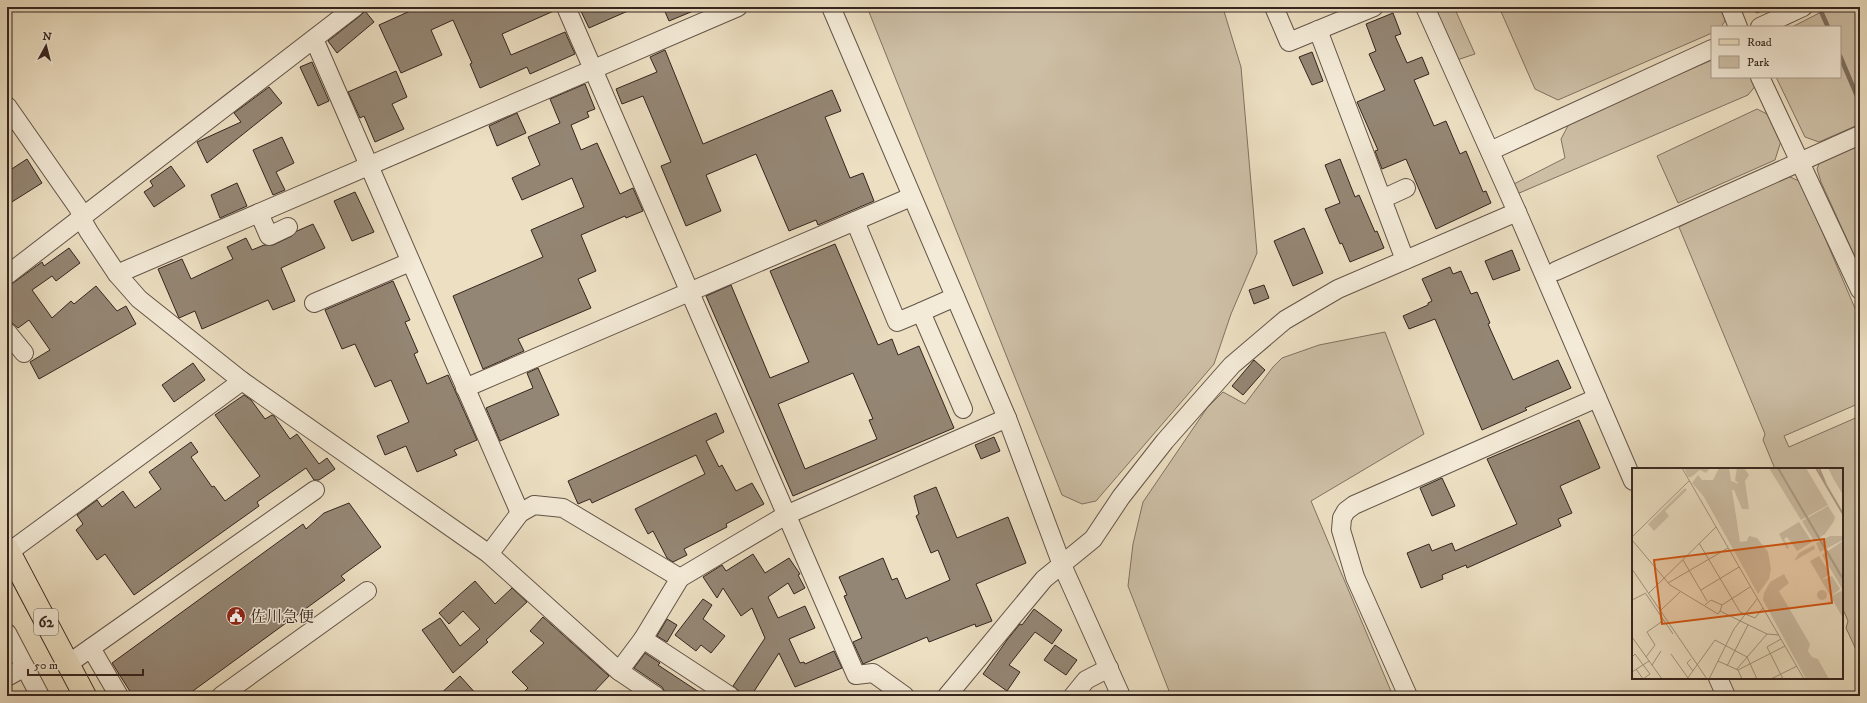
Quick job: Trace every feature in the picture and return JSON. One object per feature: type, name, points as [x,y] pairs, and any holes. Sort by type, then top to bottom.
[{"type":"main road","name":"62","points":[[8,550],[85,696]]},
{"type":"street","points":[[7,275],[355,7]]},
{"type":"street","points":[[566,7],[856,674],[872,673],[905,696]]},
{"type":"street","points":[[117,274],[738,7]]},
{"type":"street","points":[[831,7],[954,298],[1007,418],[1062,565],[1121,696]]},
{"type":"street","points":[[1274,7],[1289,42],[1374,7]]},
{"type":"street","points":[[1425,7],[1517,212],[1632,479]]},
{"type":"street","points":[[1730,7],[1738,26]]},
{"type":"street","points":[[1762,26],[1803,7]]},
{"type":"street","points":[[1318,30],[1405,260]]},
{"type":"street","points":[[314,39],[520,514]]},
{"type":"street","points":[[1490,151],[1711,49]]},
{"type":"street","points":[[1760,78],[1799,162],[1834,231],[1860,290]]},
{"type":"street","points":[[7,106],[79,209],[81,218],[117,274],[139,299],[242,381],[489,554],[619,671],[656,696]]},
{"type":"street","points":[[1556,271],[1860,135]]},
{"type":"street","points":[[1382,199],[1406,188]]},
{"type":"street","points":[[465,388],[911,197]]},
{"type":"street","points":[[947,696],[1044,579],[1094,539],[1126,491],[1165,441],[1232,365],[1285,320],[1338,289],[1517,212]]},
{"type":"street","points":[[259,213],[269,236],[288,227]]},
{"type":"street","points":[[855,221],[897,322],[954,298]]},
{"type":"street","points":[[314,303],[410,262]]},
{"type":"street","points":[[921,312],[963,409]]},
{"type":"street","points":[[7,332],[24,352]]},
{"type":"street","points":[[8,550],[242,381]]},
{"type":"street","points":[[1408,696],[1355,577],[1341,530],[1342,518],[1346,511],[1354,504],[1597,398]]},
{"type":"street","points":[[619,671],[642,639],[680,578],[786,515],[1007,418]]},
{"type":"street","points":[[68,664],[315,490]]},
{"type":"street","points":[[489,554],[520,514],[534,506],[564,508],[680,578]]},
{"type":"street","points":[[221,696],[367,592]]},
{"type":"street","points":[[7,633],[40,696]]},
{"type":"street","points":[[642,639],[730,696]]},
{"type":"street","points":[[91,648],[119,696]]},
{"type":"street","points":[[7,677],[25,667]]},
{"type":"street","points":[[1073,696],[1086,680],[1109,668]]},
{"type":"street","points":[[1718,679],[1726,696]]},
{"type":"green space","points":[[867,7],[1223,8],[1241,67],[1257,253],[1231,314],[1214,364],[1096,501],[1082,504],[1062,495]]},
{"type":"green space","points":[[1428,7],[1454,7],[1475,54],[1451,62]]},
{"type":"green space","points":[[1499,7],[1722,7],[1727,18],[1722,26],[1711,26],[1711,33],[1558,100],[1535,89]]},
{"type":"green space","points":[[1747,7],[1772,7],[1757,13]]},
{"type":"green space","points":[[1831,7],[1860,7],[1860,124],[1819,142],[1805,137],[1776,78],[1841,78],[1841,26],[1794,26]]},
{"type":"green space","points":[[1711,60],[1711,78],[1754,78],[1757,84],[1748,95],[1510,197],[1506,188],[1565,158],[1561,139],[1570,122]]},
{"type":"green space","points":[[1757,109],[1771,116],[1781,141],[1775,160],[1678,203],[1657,156]]},
{"type":"green space","points":[[1860,140],[1860,268],[1821,182],[1817,169],[1820,161]]},
{"type":"green space","points":[[1786,175],[1801,182],[1860,320],[1860,403],[1784,436],[1789,447],[1860,416],[1860,658],[1846,628],[1848,621],[1843,609],[1843,468],[1775,468],[1763,440],[1765,434],[1679,227]]},
{"type":"green space","points":[[1385,332],[1424,434],[1311,501],[1393,696],[1171,696],[1128,586],[1133,544],[1143,502],[1207,408],[1223,392],[1245,404],[1273,367],[1282,358],[1319,345]]},
{"type":"building","points":[[419,7],[556,7],[556,10],[502,34],[511,55],[565,32],[575,54],[530,74],[527,67],[480,88],[470,64],[472,63],[453,20],[431,30],[442,55],[401,73],[379,25]]},
{"type":"building","points":[[579,7],[637,7],[589,28]]},
{"type":"building","points":[[663,7],[703,7],[669,21]]},
{"type":"building","points":[[365,11],[374,22],[337,53],[328,41]]},
{"type":"building","points":[[1393,13],[1401,34],[1395,36],[1407,63],[1422,57],[1429,74],[1414,80],[1434,126],[1446,121],[1460,154],[1466,151],[1483,192],[1486,191],[1491,203],[1436,229],[1406,159],[1382,169],[1375,151],[1378,150],[1357,102],[1385,90],[1369,54],[1376,51],[1366,24]]},
{"type":"building","points":[[665,50],[703,144],[832,90],[841,111],[825,117],[850,178],[863,173],[874,201],[818,225],[816,220],[789,231],[756,154],[706,175],[721,211],[686,226],[661,166],[671,162],[643,96],[622,104],[616,89],[657,72],[650,57]]},
{"type":"building","points":[[1312,52],[1323,81],[1312,85],[1299,57]]},
{"type":"building","points":[[312,62],[329,101],[318,106],[300,67]]},
{"type":"building","points":[[396,71],[407,97],[392,104],[404,129],[375,142],[364,116],[360,118],[348,92]]},
{"type":"building","points":[[585,84],[595,109],[587,112],[589,117],[571,125],[581,150],[597,143],[620,194],[633,188],[643,211],[626,218],[625,216],[581,235],[596,271],[578,279],[591,308],[518,339],[524,351],[483,369],[453,296],[543,257],[531,230],[584,207],[572,178],[522,200],[512,178],[540,165],[528,137],[560,123],[550,99]]},
{"type":"building","points":[[269,87],[282,103],[207,163],[197,142],[241,122],[234,113]]},
{"type":"building","points":[[517,113],[526,133],[497,146],[489,126]]},
{"type":"building","points":[[282,137],[294,163],[276,172],[285,190],[273,195],[253,150]]},
{"type":"building","points":[[27,159],[42,183],[7,205],[7,172]]},
{"type":"building","points":[[1340,159],[1355,197],[1359,195],[1375,232],[1377,231],[1384,248],[1350,262],[1342,243],[1340,244],[1325,209],[1340,203],[1325,165]]},
{"type":"building","points":[[171,166],[185,186],[154,207],[144,192],[153,186],[150,181]]},
{"type":"building","points":[[237,183],[247,206],[220,218],[211,195]]},
{"type":"building","points":[[355,192],[374,232],[352,241],[334,201]]},
{"type":"building","points":[[313,224],[325,248],[281,268],[295,301],[273,310],[268,300],[202,329],[195,311],[179,318],[158,269],[182,259],[191,279],[233,259],[227,247],[246,238],[252,250],[264,245],[273,245],[292,236],[297,231]]},
{"type":"building","points":[[1304,228],[1323,273],[1293,286],[1274,241]]},
{"type":"building","points":[[835,244],[878,345],[892,339],[898,355],[919,346],[954,428],[793,496],[706,296],[731,285],[770,378],[809,362],[770,271]],"holes":[[[853,373],[873,419],[869,420],[877,439],[805,469],[778,404]]]},
{"type":"building","points":[[69,248],[80,263],[56,281],[52,276],[32,290],[52,318],[71,301],[74,304],[96,286],[117,311],[126,306],[136,324],[39,379],[30,362],[50,350],[29,320],[18,328],[11,322],[7,322],[7,285],[13,283],[42,262],[44,266]]},
{"type":"building","points":[[1512,250],[1520,270],[1493,280],[1485,261]]},
{"type":"building","points":[[1450,267],[1453,274],[1461,271],[1471,294],[1477,292],[1490,323],[1488,324],[1513,380],[1558,360],[1571,388],[1525,408],[1527,410],[1482,430],[1435,319],[1409,329],[1403,316],[1428,305],[1428,303],[1432,301],[1422,279]]},
{"type":"building","points":[[393,281],[410,320],[405,322],[418,352],[414,354],[427,384],[448,375],[477,440],[454,450],[457,455],[417,472],[406,446],[385,455],[377,436],[409,422],[391,380],[375,387],[355,344],[342,349],[325,310]]},
{"type":"building","points":[[1264,285],[1269,298],[1254,304],[1249,290]]},
{"type":"building","points":[[1254,360],[1265,370],[1243,395],[1232,386]]},
{"type":"building","points":[[193,363],[205,380],[174,402],[162,385]]},
{"type":"building","points":[[538,368],[559,415],[500,441],[486,408],[533,388],[527,373]]},
{"type":"building","points":[[244,395],[251,400],[265,419],[272,415],[274,416],[290,439],[297,434],[319,464],[327,458],[335,469],[319,480],[314,480],[306,468],[257,502],[259,506],[134,595],[105,554],[97,560],[76,530],[83,524],[77,515],[97,500],[102,507],[123,491],[135,508],[161,489],[149,472],[191,442],[198,452],[191,457],[212,487],[214,486],[225,501],[260,476],[215,415]]},
{"type":"building","points":[[716,413],[724,432],[706,441],[719,467],[722,465],[736,491],[752,483],[764,504],[726,524],[727,527],[684,549],[687,555],[673,562],[667,558],[653,531],[648,534],[635,509],[705,474],[696,455],[592,503],[590,499],[578,504],[568,481]]},
{"type":"building","points":[[1579,420],[1600,468],[1560,486],[1572,513],[1558,519],[1561,526],[1467,568],[1466,565],[1442,575],[1443,579],[1421,588],[1407,553],[1429,544],[1432,551],[1452,543],[1455,551],[1517,524],[1487,459]]},
{"type":"building","points":[[994,437],[1000,451],[981,459],[975,445]]},
{"type":"building","points":[[1442,478],[1455,506],[1432,516],[1420,488]]},
{"type":"building","points":[[936,487],[957,538],[1008,517],[1026,563],[976,584],[992,621],[976,627],[975,624],[929,642],[927,637],[863,664],[853,642],[862,638],[844,596],[847,595],[839,577],[883,558],[892,580],[897,578],[906,599],[950,580],[938,550],[931,553],[916,516],[919,514],[914,496]]},
{"type":"building","points":[[349,503],[381,547],[341,576],[345,580],[186,696],[133,696],[112,663],[303,524],[306,529],[324,513]]},
{"type":"building","points":[[753,554],[765,573],[789,558],[800,574],[798,575],[805,588],[794,594],[788,583],[768,597],[778,618],[805,606],[815,628],[789,639],[800,663],[804,662],[805,664],[834,651],[842,668],[795,687],[779,653],[751,696],[740,696],[739,691],[733,686],[765,638],[752,608],[741,616],[723,588],[717,598],[703,577],[722,565],[726,571]]},
{"type":"building","points":[[475,581],[495,604],[512,588],[527,602],[486,640],[488,642],[453,673],[422,630],[440,618],[460,646],[480,629],[463,611],[449,624],[439,613]]},
{"type":"building","points":[[703,599],[712,605],[703,619],[725,636],[711,653],[701,645],[696,651],[675,635]]},
{"type":"building","points":[[1034,609],[1062,630],[1052,644],[1035,632],[1009,665],[1020,672],[1007,691],[983,674],[1007,640],[1020,624],[1022,625]]},
{"type":"building","points":[[543,617],[609,676],[590,696],[520,696],[528,688],[512,672],[544,643],[530,631]]},
{"type":"building","points":[[667,619],[677,625],[667,642],[657,636]]},
{"type":"building","points":[[1055,645],[1077,660],[1066,675],[1044,660]]},
{"type":"building","points":[[645,653],[660,663],[658,665],[705,696],[668,696],[662,687],[634,668]]},
{"type":"building","points":[[460,676],[478,696],[438,696]]},
{"type":"waterway","points":[[1819,7],[1828,26]]},
{"type":"waterway","points":[[1841,58],[1860,103]]},
{"type":"place","name":"佐川急便","points":[[236,616]]}]
